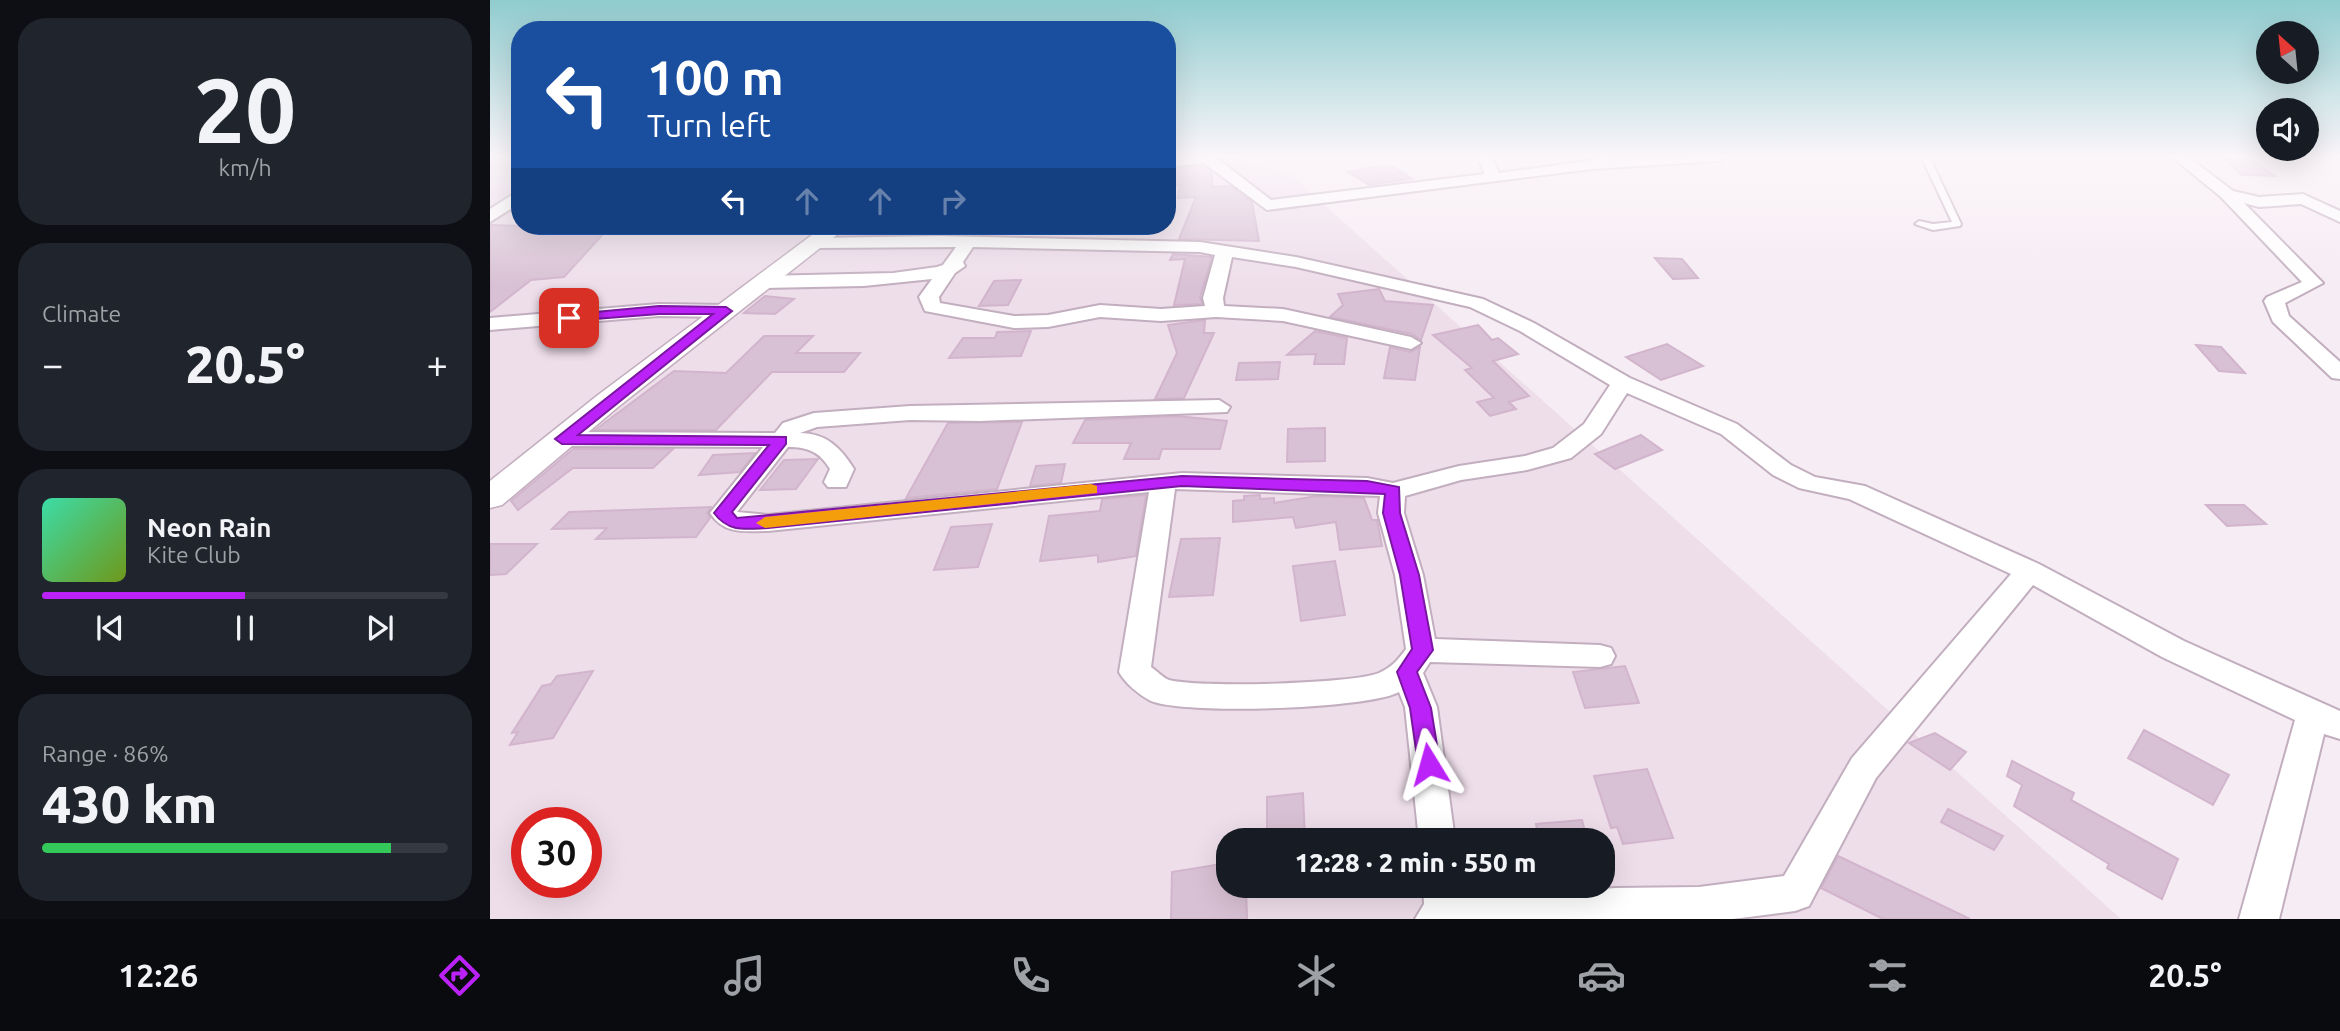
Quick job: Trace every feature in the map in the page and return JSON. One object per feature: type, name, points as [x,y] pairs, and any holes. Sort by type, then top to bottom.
[{"type":"street","points":[[1260,199],[1267,205],[1318,199]]},
{"type":"street","points":[[2231,199],[2314,283],[2274,301],[2280,318],[2340,373]]},
{"type":"street","points":[[2247,199],[2259,202],[2303,199],[2340,217]]},
{"type":"street","points":[[491,216],[511,202]]},
{"type":"street","points":[[491,216],[511,216]]},
{"type":"street","points":[[490,498],[825,235]]},
{"type":"street","points":[[763,282],[898,278],[946,272],[960,263],[996,251],[1016,235]]},
{"type":"street","points":[[1040,245],[1042,235]]},
{"type":"street","points":[[968,242],[929,297],[932,307],[1014,322],[1048,321],[1100,311],[1161,314],[1216,311],[1283,315],[1411,343]]},
{"type":"street","points":[[814,243],[1155,244],[1225,250],[1296,262],[1476,303],[1527,327],[1622,383],[1728,429],[1782,470],[1808,483],[1856,492],[2029,572],[2173,649],[2326,720],[2259,919]]},
{"type":"street","points":[[1216,311],[1213,298],[1225,250]]},
{"type":"street","points":[[490,324],[659,310],[726,311]]},
{"type":"street","points":[[1219,407],[1115,407],[814,420],[792,428],[780,440],[723,513],[733,523],[768,523],[1163,483],[1329,485],[1393,491],[1459,473],[1527,463],[1562,453],[1593,429],[1622,383]]},
{"type":"street","points":[[562,439],[807,440],[831,451],[842,469],[837,482]]},
{"type":"street","points":[[1163,483],[1135,672],[1160,691],[1218,697],[1291,695],[1382,686],[1415,661],[1600,656]]},
{"type":"street","points":[[1393,491],[1391,513],[1409,575],[1415,661],[1436,828]]},
{"type":"street","points":[[1440,905],[1523,914],[1615,906],[1699,905],[1795,893],[1864,768],[2029,572]]},
{"type":"lane","points":[[1919,224],[1933,227],[1957,223],[1946,199]]},
{"type":"shaded area","points":[[490,199],[511,199],[511,235],[1176,235],[1176,199],[1318,199],[2121,919],[490,919]]},
{"type":"building","points":[[1195,199],[1248,199],[1252,202],[1259,241],[1179,239]]},
{"type":"building","points":[[490,225],[511,226],[511,235],[602,235],[564,277],[531,280],[490,312]]},
{"type":"building","points":[[1173,254],[1212,257],[1200,297],[1202,304],[1174,305],[1185,259],[1170,260]]},
{"type":"building","points":[[1655,258],[1682,259],[1698,278],[1673,279]]},
{"type":"building","points":[[1021,280],[1008,305],[979,306],[994,281]]},
{"type":"building","points":[[1379,289],[1385,301],[1433,305],[1421,340],[1412,334],[1330,317],[1343,305],[1338,294]]},
{"type":"building","points":[[765,296],[794,299],[775,314],[744,313]]},
{"type":"building","points":[[1205,320],[1204,333],[1214,333],[1184,398],[1155,399],[1177,353],[1168,325]]},
{"type":"building","points":[[1478,325],[1492,340],[1498,338],[1518,354],[1493,361],[1529,396],[1509,402],[1516,409],[1490,416],[1477,402],[1494,398],[1465,370],[1472,368],[1433,335]]},
{"type":"building","points":[[1031,331],[1021,356],[949,358],[963,338],[995,338],[997,332]]},
{"type":"building","points":[[1315,331],[1347,338],[1344,364],[1314,364],[1316,354],[1287,355]]},
{"type":"building","points":[[764,336],[813,336],[796,353],[860,353],[844,372],[772,372],[716,430],[595,430],[674,371],[726,373]]},
{"type":"building","points":[[1667,344],[1703,366],[1661,380],[1626,357]]},
{"type":"building","points":[[2196,345],[2221,347],[2245,373],[2219,371]]},
{"type":"building","points":[[1390,347],[1410,352],[1420,347],[1415,380],[1384,378]]},
{"type":"building","points":[[1280,362],[1278,379],[1236,380],[1239,363]]},
{"type":"building","points":[[1176,416],[1227,421],[1220,449],[1162,449],[1159,459],[1124,459],[1131,443],[1073,443],[1085,420]]},
{"type":"building","points":[[1022,422],[997,489],[906,498],[948,423]]},
{"type":"building","points":[[1325,428],[1325,461],[1287,462],[1288,429]]},
{"type":"building","points":[[1641,435],[1662,450],[1615,469],[1595,454]]},
{"type":"building","points":[[573,449],[673,449],[653,468],[573,468],[518,510],[511,501]]},
{"type":"building","points":[[755,453],[740,472],[699,475],[713,455]]},
{"type":"building","points":[[818,459],[796,489],[760,490],[784,460]]},
{"type":"building","points":[[1065,464],[1061,483],[1030,486],[1036,466]]},
{"type":"building","points":[[1146,495],[1136,556],[1098,562],[1098,555],[1040,561],[1049,516],[1100,511],[1102,499]]},
{"type":"building","points":[[1260,495],[1260,499],[1274,498],[1274,503],[1317,496],[1364,498],[1372,520],[1377,520],[1382,546],[1340,550],[1336,522],[1296,528],[1293,517],[1233,522],[1233,501],[1244,500],[1244,496]]},
{"type":"building","points":[[2206,505],[2244,505],[2266,524],[2227,526]]},
{"type":"building","points":[[711,507],[707,513],[710,518],[696,537],[596,539],[607,528],[552,529],[569,512]]},
{"type":"building","points":[[992,524],[978,567],[934,570],[951,527]]},
{"type":"building","points":[[1220,538],[1213,595],[1169,597],[1181,539]]},
{"type":"building","points":[[490,544],[537,544],[506,574],[490,575]]},
{"type":"building","points":[[1335,561],[1345,615],[1301,621],[1293,566]]},
{"type":"building","points":[[1625,666],[1639,703],[1585,708],[1573,672]]},
{"type":"building","points":[[593,671],[553,738],[510,745],[518,732],[512,733],[542,686],[551,684],[557,676]]},
{"type":"building","points":[[2144,730],[2229,775],[2213,805],[2128,758]]},
{"type":"building","points":[[1935,733],[1966,752],[1950,770],[1909,743]]},
{"type":"building","points":[[2012,761],[2074,793],[2071,800],[2178,859],[2162,899],[2107,868],[2109,864],[2014,806],[2022,785],[2007,776]]},
{"type":"building","points":[[1647,769],[1673,838],[1623,844],[1617,827],[1611,828],[1594,776]]},
{"type":"building","points":[[1303,793],[1304,828],[1267,828],[1267,797]]},
{"type":"building","points":[[1948,809],[2003,836],[1994,850],[1941,822]]},
{"type":"building","points":[[1582,820],[1584,828],[1537,828],[1536,824]]},
{"type":"building","points":[[1838,856],[1970,919],[1883,919],[1821,888]]},
{"type":"building","points":[[1216,865],[1216,898],[1246,898],[1247,919],[1171,919],[1172,872]]},
{"type":"slow traffic","points":[[765,523],[1091,489]]},
{"type":"route","points":[[569,318],[659,310],[726,311],[562,439],[780,440],[723,513],[733,523],[768,523],[1182,481],[1367,486],[1393,491],[1391,513],[1409,575],[1423,650],[1407,672],[1421,708],[1429,764]]}]
